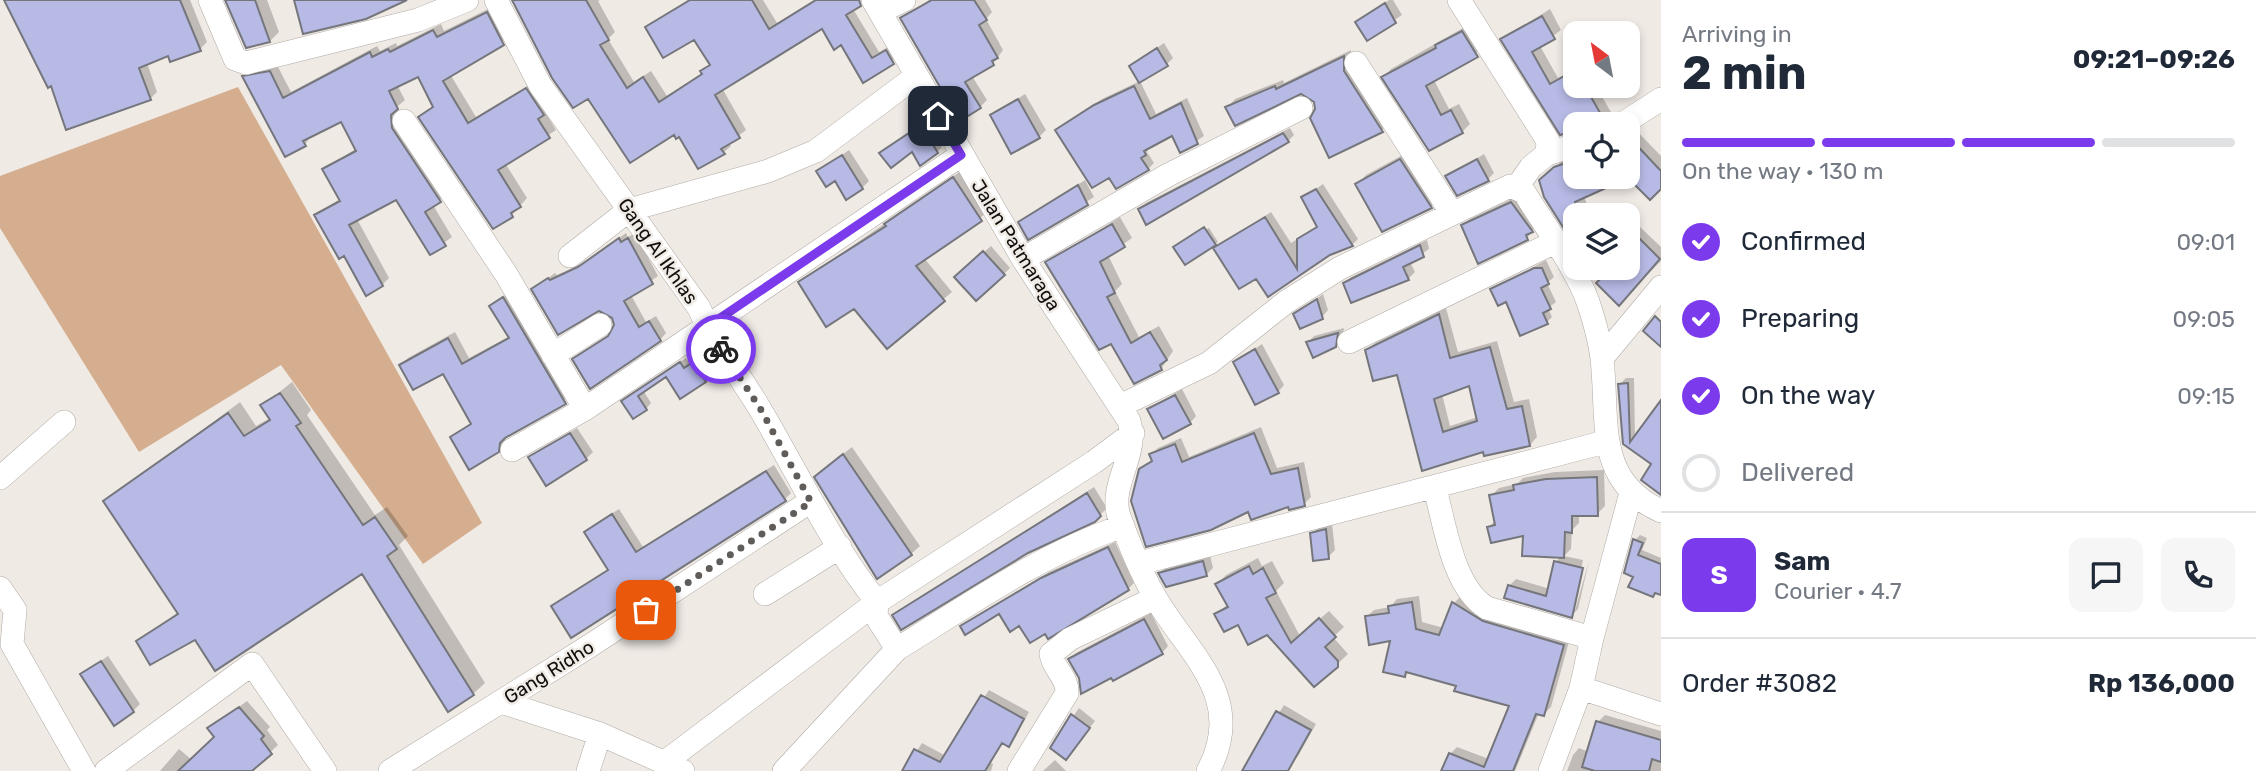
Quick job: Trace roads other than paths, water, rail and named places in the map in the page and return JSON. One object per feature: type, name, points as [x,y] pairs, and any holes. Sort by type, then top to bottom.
[{"type":"street","points":[[210,0],[235,59],[246,63],[407,23],[467,0]]},
{"type":"street","name":"Gang Al Ikhlas","points":[[496,0],[540,85],[699,308],[707,327],[760,408],[811,502],[877,602],[876,616],[897,649]]},
{"type":"street","points":[[876,6],[904,0]]},
{"type":"street","points":[[1459,0],[1544,134],[1549,147],[1547,154]]},
{"type":"street","name":"Jalan Patmaraga","points":[[876,6],[1023,259],[1122,405],[1133,433]]},
{"type":"street","points":[[1356,63],[1451,212]]},
{"type":"street","points":[[570,256],[629,211],[768,171],[816,151],[915,77]]},
{"type":"street","points":[[1640,112],[1661,99]]},
{"type":"street","points":[[1023,259],[1168,175],[1301,108]]},
{"type":"street","points":[[404,121],[506,274],[585,409]]},
{"type":"street","points":[[1517,187],[1531,167],[1547,154],[1563,149]]},
{"type":"street","points":[[512,450],[585,409],[961,155]]},
{"type":"street","points":[[1122,405],[1209,363],[1286,302],[1340,268],[1451,212],[1510,187],[1517,187],[1524,192],[1587,299],[1602,358],[1605,442],[1625,487],[1640,502],[1661,511]]},
{"type":"street","points":[[1349,342],[1555,242]]},
{"type":"street","points":[[1602,358],[1661,287]]},
{"type":"street","points":[[553,355],[600,325]]},
{"type":"street","points":[[0,478],[64,422]]},
{"type":"street","points":[[501,702],[600,734],[674,766],[877,602],[1094,462],[1133,433]]},
{"type":"street","points":[[1133,433],[1116,503],[1122,526],[1155,598],[1202,662],[1218,700],[1219,733],[1208,771]]},
{"type":"street","points":[[1140,563],[1435,489],[1605,442]]},
{"type":"street","points":[[1094,462],[1119,491]]},
{"type":"street","points":[[1435,489],[1459,574],[1474,600],[1487,608],[1592,638]]},
{"type":"street","points":[[1550,771],[1581,688],[1631,493]]},
{"type":"street","name":"Gang Ridho","points":[[390,771],[811,502]]},
{"type":"street","points":[[784,771],[897,649],[1015,575],[1074,544],[1122,526]]},
{"type":"street","points":[[765,594],[841,547]]},
{"type":"street","points":[[0,588],[15,610],[12,644],[84,771]]},
{"type":"street","points":[[1019,771],[1067,693],[1066,681],[1052,662],[1051,654],[1070,639],[1155,598]]},
{"type":"street","points":[[106,771],[252,664],[325,771]]},
{"type":"street","points":[[1581,688],[1661,714]]},
{"type":"street","points":[[588,771],[600,734]]}]
